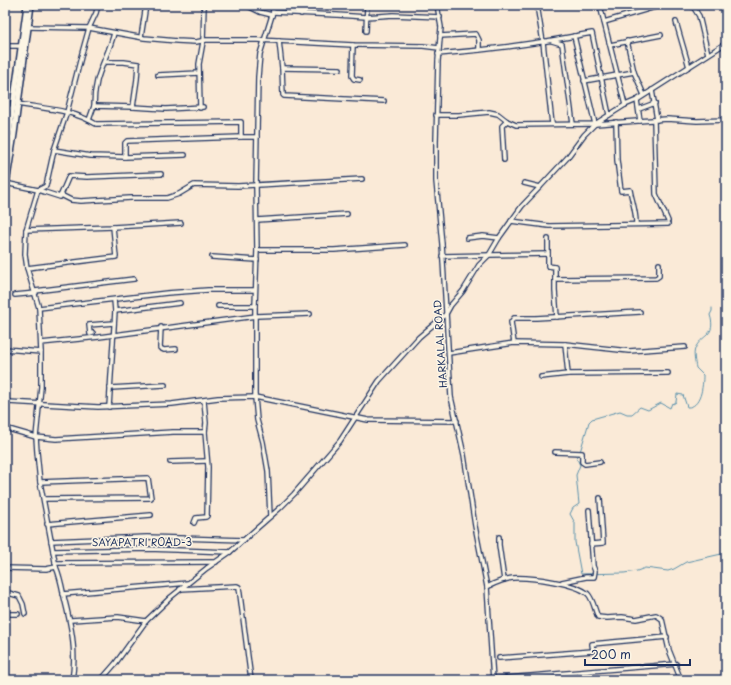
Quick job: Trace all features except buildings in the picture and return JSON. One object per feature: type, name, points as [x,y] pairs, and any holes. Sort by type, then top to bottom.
[{"type":"main road","points":[[5,191],[27,5]]},
{"type":"main road","points":[[22,46],[31,5]]},
{"type":"main road","points":[[5,163],[15,106]]},
{"type":"street","points":[[72,680],[75,657],[70,620],[47,524],[40,482],[36,437],[40,404],[41,343],[39,308],[27,268],[25,254],[26,230],[38,190],[46,186],[54,150],[67,112],[89,28],[96,14],[98,5]]},
{"type":"street","points":[[141,37],[146,5]]},
{"type":"street","points":[[94,106],[166,109],[202,107],[199,64],[203,42],[204,5]]},
{"type":"street","points":[[246,5],[260,12],[273,14],[324,14],[366,17],[393,15],[440,17]]},
{"type":"street","points":[[270,516],[268,471],[263,442],[257,420],[255,397],[255,290],[257,260],[256,184],[258,76],[263,41],[273,14],[272,5]]},
{"type":"street","points":[[301,5],[301,14]]},
{"type":"street","points":[[366,31],[367,5]]},
{"type":"street","name":"HARKALAL ROAD","points":[[437,5],[441,27],[438,54],[436,181],[451,397],[464,455],[475,526],[487,587],[493,679]]},
{"type":"street","points":[[537,5],[543,42],[552,124]]},
{"type":"street","points":[[600,5],[625,105]]},
{"type":"street","points":[[604,22],[662,5]]},
{"type":"street","points":[[692,5],[699,16],[708,54]]},
{"type":"street","points":[[676,22],[688,67]]},
{"type":"street","points":[[27,27],[89,28],[141,37],[177,41],[278,41],[353,45],[423,46],[439,48]]},
{"type":"street","points":[[89,120],[94,106],[97,80],[114,33]]},
{"type":"street","points":[[438,54],[551,41],[592,33],[610,115]]},
{"type":"street","points":[[440,36],[476,34],[479,50]]},
{"type":"street","points":[[610,45],[661,35]]},
{"type":"street","points":[[574,36],[595,124]]},
{"type":"street","points":[[278,41],[284,96],[384,102]]},
{"type":"street","points":[[551,41],[562,44],[573,124]]},
{"type":"street","points":[[626,41],[634,72],[644,95]]},
{"type":"street","points":[[101,680],[115,664],[146,621],[188,582],[244,540],[294,494],[340,441],[379,381],[419,337],[446,314],[451,305],[463,291],[479,265],[489,255],[499,238],[522,206],[567,158],[584,135],[595,124],[625,105],[637,100],[726,43]]},
{"type":"street","points":[[353,45],[352,76],[354,79],[360,80]]},
{"type":"street","points":[[5,46],[22,46]]},
{"type":"street","points":[[104,62],[138,64],[134,107]]},
{"type":"street","points":[[282,68],[340,69]]},
{"type":"street","points":[[584,81],[634,72]]},
{"type":"street","points":[[158,75],[199,73]]},
{"type":"street","points":[[511,221],[549,226],[668,222],[656,194],[656,120],[655,103],[652,90]]},
{"type":"street","points":[[637,100],[640,121]]},
{"type":"street","points":[[639,109],[655,103]]},
{"type":"street","points":[[5,108],[15,106],[57,109],[89,120],[96,124],[241,122],[240,137]]},
{"type":"street","points":[[436,116],[489,112],[498,114],[507,121],[516,125],[595,124],[656,120],[726,120]]},
{"type":"street","points":[[504,160],[502,126],[507,121]]},
{"type":"street","points":[[616,122],[617,160],[621,192],[630,190],[636,213],[636,223]]},
{"type":"street","points":[[125,157],[125,143],[127,142],[257,137]]},
{"type":"street","points":[[54,150],[91,156],[125,157],[185,155]]},
{"type":"street","points":[[6,183],[38,190],[60,197],[69,176],[87,177],[161,174]]},
{"type":"street","points":[[62,194],[71,200],[81,201],[131,198],[167,198],[179,194],[194,185],[256,184],[362,179]]},
{"type":"street","points":[[524,183],[540,188]]},
{"type":"street","points":[[257,220],[348,214]]},
{"type":"street","points":[[26,230],[181,223]]},
{"type":"street","points":[[27,268],[116,257],[113,227]]},
{"type":"street","points":[[467,238],[483,236],[499,238]]},
{"type":"street","points":[[548,239],[548,266],[555,267],[555,291],[558,317]]},
{"type":"street","points":[[257,250],[334,250],[405,245]]},
{"type":"street","points":[[442,256],[548,254]]},
{"type":"street","points":[[212,257],[257,260]]},
{"type":"street","points":[[555,278],[656,278],[659,276],[659,264]]},
{"type":"street","points":[[15,296],[134,279]]},
{"type":"street","points":[[39,308],[167,293],[208,290],[255,290]]},
{"type":"street","points":[[108,407],[115,311],[114,300]]},
{"type":"street","points":[[115,311],[180,303]]},
{"type":"street","points":[[218,306],[255,306]]},
{"type":"street","points":[[514,343],[511,322],[514,318],[640,312]]},
{"type":"street","points":[[41,343],[256,316],[310,314]]},
{"type":"street","points":[[93,334],[90,334],[89,325],[114,323]]},
{"type":"street","points":[[161,327],[160,348],[164,350],[176,349]]},
{"type":"street","points":[[449,353],[514,343],[565,344],[629,351],[685,347]]},
{"type":"street","points":[[565,344],[568,374]]},
{"type":"street","points":[[5,349],[41,352]]},
{"type":"street","points":[[540,377],[568,374],[668,373]]},
{"type":"street","points":[[110,388],[165,385]]},
{"type":"street","points":[[8,402],[79,407],[108,407],[172,404],[231,397],[255,397],[368,420],[457,421]]},
{"type":"street","points":[[194,523],[196,518],[207,516],[207,461],[204,400]]},
{"type":"street","points":[[5,428],[36,437],[71,439],[173,432],[205,432]]},
{"type":"street","points":[[555,452],[582,453],[582,462],[585,464],[600,462]]},
{"type":"street","points":[[170,462],[207,461]]},
{"type":"street","points":[[40,482],[148,478],[151,498],[44,499]]},
{"type":"street","points":[[591,544],[603,543],[600,498]]},
{"type":"street","points":[[562,582],[586,577],[594,577],[595,571],[593,566],[589,510]]},
{"type":"street","points":[[47,524],[151,515]]},
{"type":"street","points":[[499,537],[504,580]]},
{"type":"street","points":[[51,540],[147,538],[244,540]]},
{"type":"street","name":"SAYAPATRI ROAD-3","points":[[53,551],[149,549],[230,552]]},
{"type":"street","points":[[5,568],[46,569],[56,565],[216,562]]},
{"type":"street","points":[[487,587],[504,580],[525,578],[562,582],[582,590],[590,596],[598,617],[622,617],[636,619],[656,615],[662,619],[669,650],[676,664],[681,680]]},
{"type":"street","points":[[63,594],[188,582]]},
{"type":"street","points":[[180,589],[239,587],[251,680]]},
{"type":"street","points":[[5,592],[19,596],[23,604],[25,614]]},
{"type":"street","points":[[5,614],[18,614]]},
{"type":"street","points":[[70,620],[118,617],[146,621]]},
{"type":"street","points":[[499,658],[593,651],[592,644],[667,637]]},
{"type":"street","points":[[493,679],[676,664]]},
{"type":"waterway","points":[[580,452],[589,422],[592,419],[620,411],[627,414],[632,414],[640,407],[648,410],[661,403],[670,408],[672,403],[673,404],[676,402],[677,394],[683,395],[687,407],[695,404],[700,396],[703,375],[696,368],[694,351],[701,340],[710,331],[712,322],[710,315],[712,308]]},
{"type":"waterway","points":[[578,455],[577,459],[580,465],[576,475],[579,504],[573,508],[570,514],[575,523],[575,542],[581,574],[624,573],[645,568],[668,571],[686,562],[726,553]]}]
